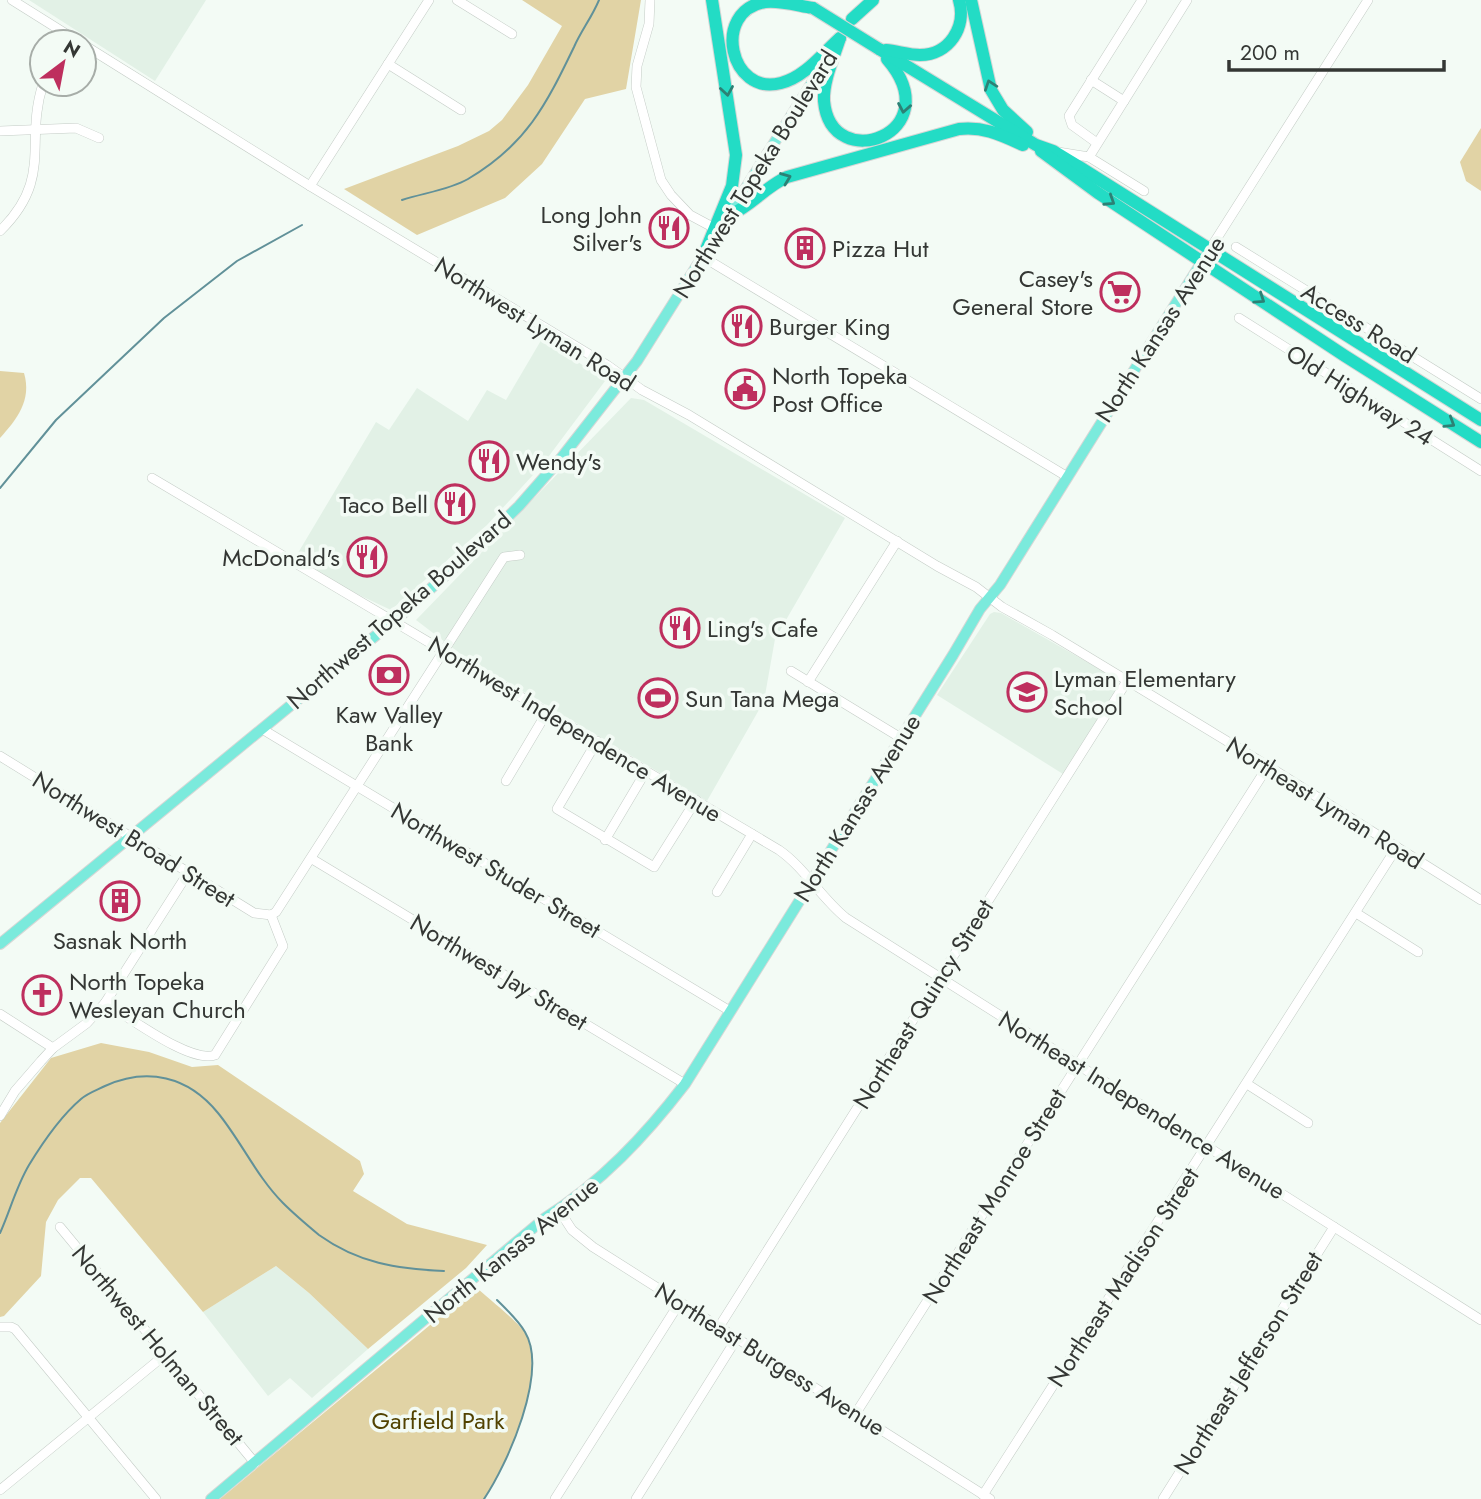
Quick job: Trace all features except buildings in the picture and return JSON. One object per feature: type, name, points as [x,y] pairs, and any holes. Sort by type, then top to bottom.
[{"type":"highway","points":[[703,257],[718,230],[732,186],[736,155],[712,0]]},
{"type":"highway","points":[[800,0],[1210,249],[1481,420]]},
{"type":"highway","points":[[852,19],[857,0]]},
{"type":"highway","points":[[852,19],[873,0]]},
{"type":"highway","points":[[879,48],[920,55],[939,51],[947,45],[959,27],[962,11],[959,0]]},
{"type":"highway","points":[[971,0],[987,77],[997,102],[1011,119],[1049,153],[1345,356],[1481,442]]},
{"type":"highway","points":[[810,4],[766,2],[755,5],[745,13],[735,27],[731,41],[739,67],[759,81],[779,84],[799,75],[840,38]]},
{"type":"highway","points":[[840,38],[825,86],[824,100],[827,114],[840,133],[862,142],[881,139],[893,131],[903,116],[906,97],[901,78],[879,48]]},
{"type":"highway","points":[[730,215],[746,206],[770,185],[787,177],[959,129],[975,128],[993,132],[1049,153]]},
{"type":"main road","name":"Northwest Topeka Boulevard","points":[[718,230],[864,0]]},
{"type":"main road","name":"North Kansas Avenue","points":[[211,1499],[537,1225],[611,1169],[648,1131],[685,1084],[979,609],[1000,585],[1210,249]]},
{"type":"main road","name":"Northwest Topeka Boulevard","points":[[0,944],[394,621],[519,506],[562,457],[625,377],[703,257]]},
{"type":"street","points":[[12,0],[51,28]]},
{"type":"street","points":[[310,186],[429,0]]},
{"type":"street","points":[[457,0],[512,34]]},
{"type":"street","points":[[650,0],[649,24],[637,66],[636,87],[661,180],[690,215],[718,230]]},
{"type":"street","points":[[1097,143],[1068,119],[1142,0]]},
{"type":"street","points":[[1089,157],[1187,0]]},
{"type":"street","name":"North Kansas Avenue","points":[[1210,249],[1368,0]]},
{"type":"street","name":"Northwest Lyman Road","points":[[98,54],[625,377],[650,395],[689,415],[989,597]]},
{"type":"street","points":[[388,64],[461,110]]},
{"type":"street","points":[[1091,80],[1124,101]]},
{"type":"street","points":[[0,231],[18,211],[30,186],[36,163],[39,98]]},
{"type":"street","points":[[0,131],[76,128],[99,138]]},
{"type":"street","points":[[1049,153],[1089,157],[1144,191]]},
{"type":"street","name":"Access Road","points":[[1236,247],[1481,399]]},
{"type":"street","points":[[703,257],[1066,476]]},
{"type":"street","name":"Old Highway 24","points":[[1239,318],[1481,471]]},
{"type":"street","name":"Northwest Independence Avenue","points":[[152,478],[752,834],[786,855],[811,882]]},
{"type":"street","points":[[808,682],[897,541]]},
{"type":"street","points":[[105,1003],[189,1053],[211,1057],[215,1055],[283,946],[271,915],[276,912],[312,859],[504,557],[520,555]]},
{"type":"street","name":"Northeast Lyman Road","points":[[989,597],[1268,766],[1481,900]]},
{"type":"street","points":[[791,671],[901,738]]},
{"type":"street","name":"Northeast Quincy Street","points":[[719,1327],[1127,681]]},
{"type":"street","points":[[506,781],[547,712]]},
{"type":"street","name":"Northwest Studer Street","points":[[262,729],[730,1011]]},
{"type":"street","points":[[597,741],[556,809],[606,840],[654,867],[696,800]]},
{"type":"street","name":"Northwest Broad Street","points":[[0,756],[254,913],[271,915]]},
{"type":"street","name":"Northeast Monroe Street","points":[[856,1413],[1268,766]]},
{"type":"street","points":[[606,840],[646,771]]},
{"type":"street","points":[[717,892],[752,834]]},
{"type":"street","name":"Northeast Madison Street","points":[[987,1497],[1397,847]]},
{"type":"street","name":"Northwest Jay Street","points":[[312,859],[685,1084]]},
{"type":"street","points":[[0,1116],[20,1084],[53,1048],[87,1023],[105,1003],[188,873]]},
{"type":"street","name":"Northeast Independence Avenue","points":[[811,882],[846,918],[1481,1320]]},
{"type":"street","points":[[1356,913],[1418,952]]},
{"type":"street","points":[[0,1014],[53,1048]]},
{"type":"street","points":[[1247,1084],[1308,1123]]},
{"type":"street","name":"Northeast Burgess Avenue","points":[[559,1210],[572,1230],[584,1240],[987,1497]]},
{"type":"street","name":"Northwest Holman Street","points":[[60,1227],[255,1463]]},
{"type":"street","name":"Northeast Jefferson Street","points":[[1163,1499],[1334,1227]]},
{"type":"street","points":[[555,1499],[680,1302]]},
{"type":"street","points":[[0,1327],[15,1329],[156,1499]]},
{"type":"street","points":[[636,1499],[737,1339]]},
{"type":"street","points":[[0,1490],[166,1354]]},
{"type":"shaded area","points":[[29,0],[206,0],[155,81],[98,44],[98,28],[73,28]]},
{"type":"shaded area","points":[[543,337],[605,381],[543,464],[487,525],[391,610],[340,586],[295,558],[376,422],[389,430],[417,388],[468,421],[487,390],[506,400]]},
{"type":"shaded area","points":[[631,398],[644,400],[845,518],[775,639],[764,701],[707,801],[462,655],[416,620]]},
{"type":"shaded area","name":"Lyman Elementary School","points":[[1001,613],[1115,678],[1117,682],[1117,688],[1063,774],[937,695],[990,614]]},
{"type":"shaded area","points":[[276,1266],[368,1349],[312,1398],[290,1378],[268,1396],[203,1312]]},
{"type":"green space","points":[[522,0],[641,0],[626,89],[585,99],[542,164],[505,198],[417,235],[344,189],[458,146],[489,131],[502,120],[528,85],[562,26]]},
{"type":"green space","points":[[1481,128],[1481,191],[1466,181],[1460,162]]},
{"type":"green space","points":[[0,371],[24,373],[26,392],[17,416],[0,438]]},
{"type":"green space","points":[[101,1043],[149,1052],[192,1067],[218,1065],[360,1161],[364,1174],[353,1191],[407,1224],[487,1245],[466,1268],[368,1349],[276,1266],[203,1312],[91,1178],[80,1178],[58,1200],[46,1222],[41,1276],[4,1316],[0,1317],[0,1123],[51,1058]]},
{"type":"green space","name":"Garfield Park","points":[[476,1287],[524,1331],[531,1354],[528,1397],[522,1420],[504,1464],[484,1499],[220,1499]]},
{"type":"waterway","points":[[402,200],[461,183],[488,166],[520,138],[554,87],[599,0]]},
{"type":"waterway","points":[[0,488],[56,420],[164,318],[237,261],[302,225]]},
{"type":"waterway","points":[[0,1233],[29,1165],[40,1147],[74,1106],[87,1095],[105,1086],[121,1080],[151,1076],[180,1083],[206,1100],[274,1193],[319,1235],[334,1245],[378,1263],[444,1271]]},
{"type":"waterway","points":[[484,1499],[503,1464],[522,1418],[532,1370],[531,1349],[525,1332],[497,1300]]},
{"type":"place","name":"Long John Silver's","points":[[669,228]]},
{"type":"place","name":"Pizza Hut","points":[[805,248]]},
{"type":"place","name":"Casey's General Store","points":[[1120,292]]},
{"type":"place","name":"Burger King","points":[[742,326]]},
{"type":"place","name":"North Topeka Post Office","points":[[745,389]]},
{"type":"place","name":"Wendy's","points":[[489,461]]},
{"type":"place","name":"Taco Bell","points":[[455,504]]},
{"type":"place","name":"McDonald's","points":[[367,557]]},
{"type":"place","name":"Ling's Cafe","points":[[680,628]]},
{"type":"place","name":"Kaw Valley Bank","points":[[389,675]]},
{"type":"place","name":"Lyman Elementary School","points":[[1027,692]]},
{"type":"place","name":"Sun Tana Mega","points":[[658,698]]},
{"type":"place","name":"Sasnak North","points":[[120,901]]},
{"type":"place","name":"North Topeka Wesleyan Church","points":[[42,995]]}]
